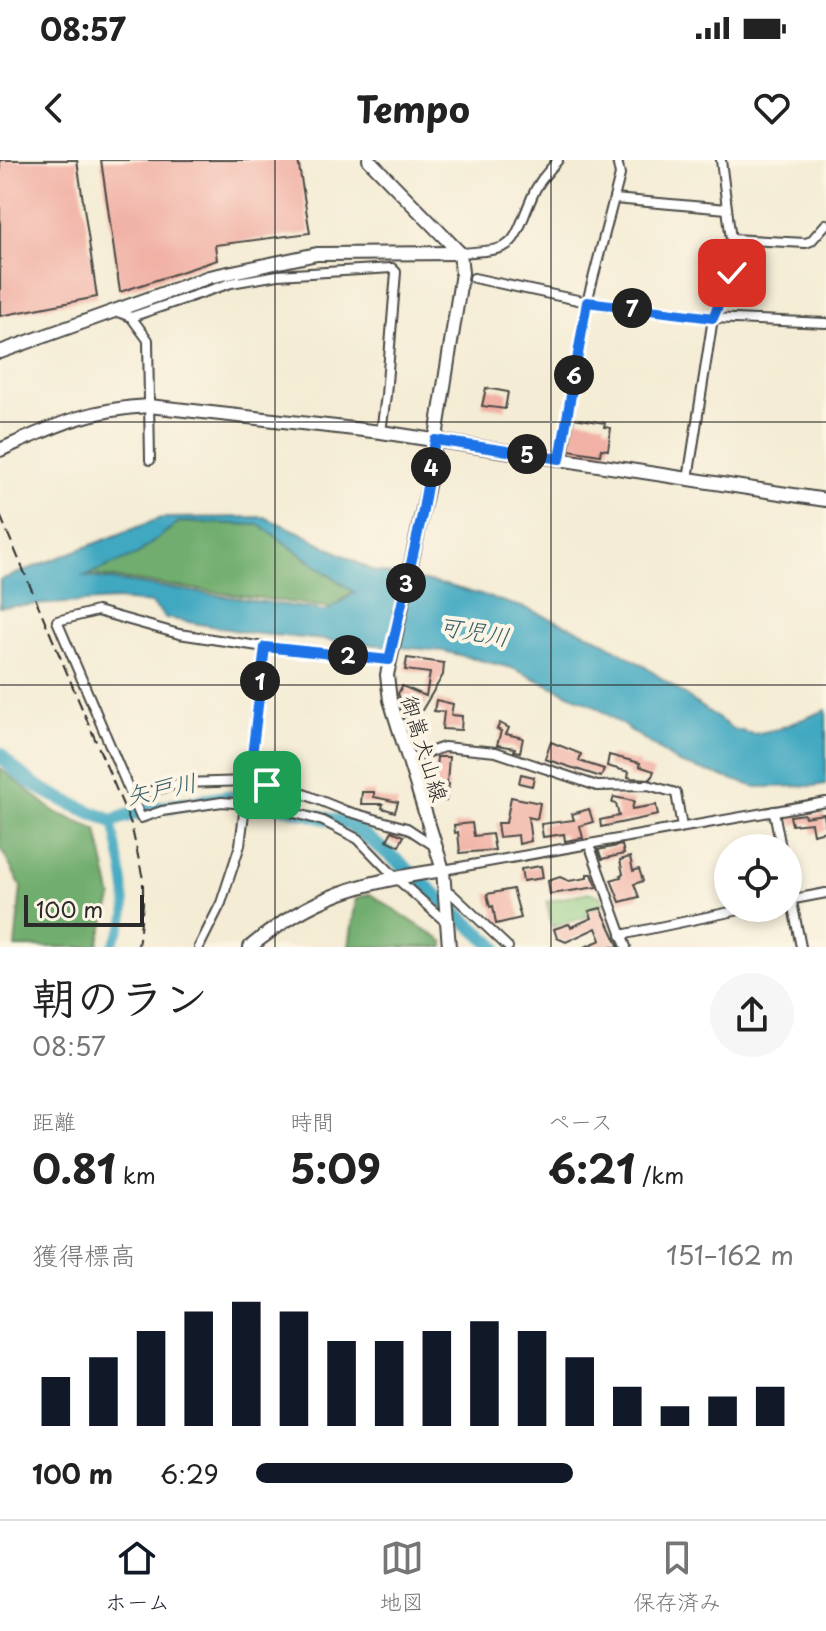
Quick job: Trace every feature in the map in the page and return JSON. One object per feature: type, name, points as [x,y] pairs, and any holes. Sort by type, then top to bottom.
[{"type":"street","points":[[369,160],[460,253]]},
{"type":"street","points":[[0,352],[209,277],[317,254],[460,253],[502,248],[513,242],[520,232],[532,195],[558,160]]},
{"type":"street","points":[[560,459],[587,302],[620,175],[617,160]]},
{"type":"street","points":[[688,479],[713,318],[732,273],[732,239],[721,160]]},
{"type":"street","points":[[614,199],[727,209]]},
{"type":"street","points":[[732,239],[806,243],[826,224]]},
{"type":"street","name":"御嵩犬山線","points":[[449,947],[443,870],[388,691],[390,657],[435,440],[462,273],[460,253]]},
{"type":"street","points":[[131,317],[231,283],[278,275],[392,268],[396,272],[381,432]]},
{"type":"street","points":[[474,278],[587,302],[713,318],[826,323]]},
{"type":"street","points":[[118,312],[131,317],[148,340],[150,460]]},
{"type":"street","points":[[0,450],[82,415],[149,406],[381,432],[826,500]]},
{"type":"street","points":[[390,657],[265,647],[179,634],[97,611],[57,621],[141,818],[162,811],[222,802],[291,811],[342,829],[358,839],[447,923]]},
{"type":"street","points":[[199,947],[221,903],[240,845],[265,647]]},
{"type":"street","points":[[409,759],[455,746],[496,752],[597,786],[648,785],[676,793],[682,827]]},
{"type":"street","points":[[132,796],[182,783],[248,782],[304,794],[346,811],[407,828],[436,847]]},
{"type":"street","points":[[250,947],[298,912],[328,896],[368,883],[826,802]]},
{"type":"street","points":[[774,811],[778,834]]},
{"type":"street","points":[[589,844],[626,947]]},
{"type":"street","points":[[444,892],[451,893],[508,947]]},
{"type":"street","points":[[802,897],[826,893]]},
{"type":"street","points":[[621,935],[714,915]]},
{"type":"street","points":[[795,922],[801,947]]},
{"type":"green space","points":[[179,522],[260,525],[353,592],[331,608],[85,574],[136,555]]},
{"type":"green space","points":[[0,768],[55,812],[97,830],[112,899],[97,947],[15,947],[21,887],[0,846]]},
{"type":"green space","points":[[588,892],[600,896],[604,905],[587,909],[589,916],[552,927],[547,902]]},
{"type":"green space","points":[[370,894],[444,942],[444,947],[349,947],[356,898]]},
{"type":"water","name":"可児川","points":[[264,517],[373,571],[450,586],[528,609],[595,637],[644,666],[733,729],[754,734],[778,729],[826,710],[826,784],[756,787],[679,763],[593,705],[512,668],[443,651],[250,633],[166,618],[151,603],[116,600],[0,607],[0,580],[161,518]],"holes":[[[179,522],[260,525],[355,593],[326,611],[84,576],[136,555]]]},
{"type":"building","points":[[0,160],[77,160],[97,297],[0,316]]},
{"type":"building","points":[[101,160],[298,160],[310,233],[215,245],[217,260],[120,292]]},
{"type":"building","points":[[486,388],[508,392],[505,409],[482,406]]},
{"type":"building","points":[[574,418],[605,423],[604,427],[611,428],[608,450],[601,449],[600,455],[569,450]]},
{"type":"building","points":[[407,658],[444,663],[443,675],[412,727],[398,694],[402,686],[426,696],[430,673],[405,670]]},
{"type":"building","points":[[436,700],[453,704],[451,715],[462,716],[461,730],[442,729],[444,712],[434,711]]},
{"type":"building","points":[[500,723],[509,728],[506,734],[523,738],[520,752],[497,745]]},
{"type":"building","points":[[551,742],[581,754],[579,761],[604,769],[601,777],[545,759]]},
{"type":"building","points":[[609,755],[640,763],[639,766],[654,771],[651,779],[628,777],[629,772],[607,766]]},
{"type":"building","points":[[437,757],[449,757],[446,801],[430,798],[424,778],[435,780]]},
{"type":"building","points":[[521,774],[534,777],[532,786],[519,783]]},
{"type":"building","points":[[362,792],[374,792],[374,797],[398,802],[395,812],[382,808],[383,804],[361,804]]},
{"type":"building","points":[[511,797],[540,803],[537,819],[528,817],[531,841],[519,844],[518,835],[499,837],[497,823],[506,823]]},
{"type":"building","points":[[614,797],[634,801],[632,809],[656,805],[658,815],[601,827],[600,820],[619,816],[616,804],[612,803]]},
{"type":"building","points":[[589,809],[593,822],[580,826],[583,838],[565,841],[564,834],[543,837],[541,824],[574,820],[572,814]]},
{"type":"building","points":[[804,814],[805,817],[824,814],[826,831],[813,834],[811,823],[792,825],[790,816]]},
{"type":"building","points":[[472,823],[474,836],[492,834],[495,850],[460,853],[458,832],[455,833],[454,825]]},
{"type":"building","points":[[392,831],[404,836],[399,846],[387,840]]},
{"type":"building","points":[[622,845],[624,854],[602,859],[598,850]]},
{"type":"building","points":[[630,857],[633,871],[639,869],[643,881],[634,884],[639,897],[620,902],[611,880],[623,874],[620,860]]},
{"type":"building","points":[[541,866],[543,878],[523,881],[521,869]]},
{"type":"building","points":[[587,874],[592,874],[597,887],[550,894],[548,881],[560,877],[569,881],[587,878]]},
{"type":"building","points":[[513,889],[521,918],[496,924],[487,894]]},
{"type":"building","points":[[601,908],[619,947],[585,947],[601,940],[596,928],[566,942],[557,938],[554,929],[569,924],[571,927],[592,918],[589,911]]},
{"type":"waterway","name":"矢戸川","points":[[0,754],[37,786],[112,821],[141,811],[227,797],[264,802],[351,825],[401,864],[495,947]]},
{"type":"waterway","points":[[111,947],[123,925],[126,907],[112,821]]},
{"type":"railway","points":[[0,515],[131,824],[143,879],[138,947]]},
{"type":"route","points":[[267,785],[249,781],[265,647],[389,660],[422,515],[435,440],[560,459],[587,302],[713,318],[732,273]]}]
